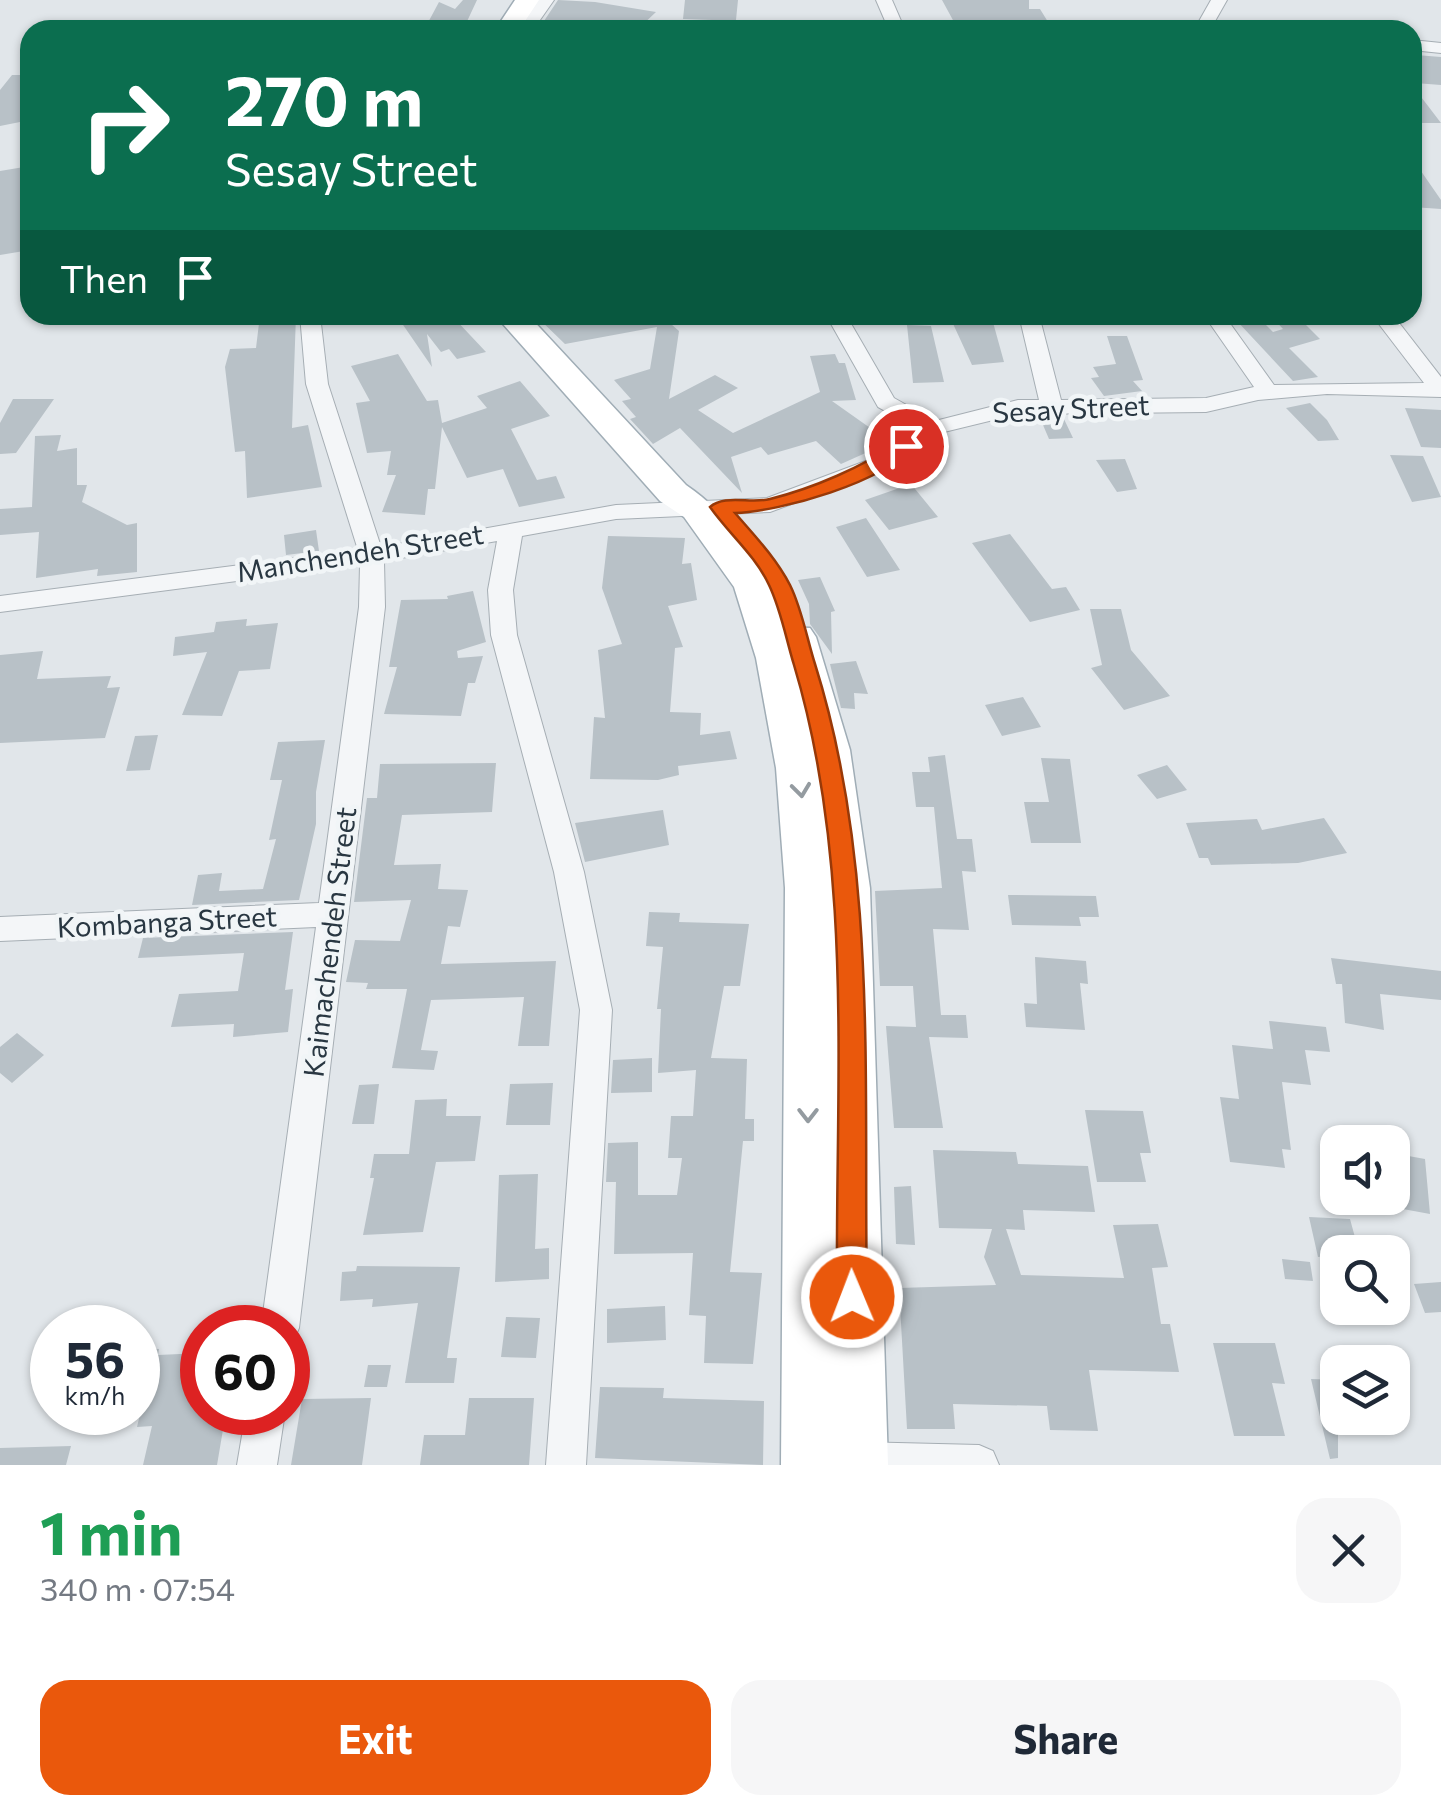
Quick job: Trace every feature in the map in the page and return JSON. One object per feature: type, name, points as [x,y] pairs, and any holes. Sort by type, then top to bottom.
[{"type":"main road","points":[[521,325],[696,503],[739,561],[764,613],[827,888],[831,1372],[842,1464]]},
{"type":"street","name":"Kaimachendeh Street","points":[[283,1305],[372,607],[372,556],[317,384],[311,325]]},
{"type":"street","points":[[842,325],[886,402],[932,428]]},
{"type":"street","points":[[1032,325],[1052,406]]},
{"type":"street","points":[[1221,325],[1268,392]]},
{"type":"street","points":[[1390,325],[1440,390]]},
{"type":"street","name":"Sesay Street","points":[[696,503],[770,506],[879,464],[932,428],[1002,410],[1206,405],[1268,392],[1327,388],[1440,390]]},
{"type":"street","name":"Manchendeh Street","points":[[0,604],[372,556],[512,529],[696,503]]},
{"type":"street","points":[[512,529],[498,596],[502,641],[532,730],[590,958],[596,1010],[566,1465]]},
{"type":"street","name":"Kombanga Street","points":[[0,929],[334,914]]},
{"type":"street","points":[[257,1465],[262,1435]]},
{"type":"street","points":[[842,1464],[979,1465]]},
{"type":"building","points":[[463,0],[477,0],[468,20],[429,20],[439,2],[455,9]]},
{"type":"building","points":[[558,0],[656,12],[648,20],[545,20]]},
{"type":"building","points":[[685,0],[738,0],[736,20],[683,19]]},
{"type":"building","points":[[942,0],[1029,0],[1029,9],[1040,9],[1047,20],[953,20]]},
{"type":"building","points":[[1422,55],[1441,57],[1441,85],[1422,84]]},
{"type":"building","points":[[12,75],[20,75],[20,122],[0,126],[0,90]]},
{"type":"building","points":[[1422,98],[1441,123],[1422,123]]},
{"type":"building","points":[[20,168],[20,252],[0,255],[0,171]]},
{"type":"building","points":[[1422,172],[1441,200],[1441,209],[1422,208]]},
{"type":"building","points":[[259,325],[296,325],[292,428],[308,425],[322,487],[247,498],[245,451],[235,452],[225,367],[230,349],[256,348]]},
{"type":"building","points":[[403,325],[461,325],[486,352],[457,359],[449,349],[441,352],[427,334],[432,367]]},
{"type":"building","points":[[545,325],[672,325],[679,331],[669,399],[715,375],[738,388],[698,410],[733,433],[820,392],[810,356],[835,354],[839,363],[845,363],[856,400],[832,401],[890,442],[841,464],[816,441],[768,455],[761,447],[731,457],[742,493],[680,428],[653,444],[630,419],[636,417],[622,401],[631,399],[614,380],[650,369],[657,327],[565,344]]},
{"type":"building","points":[[907,325],[931,326],[944,382],[913,383]]},
{"type":"building","points":[[954,325],[994,325],[1004,362],[972,365]]},
{"type":"building","points":[[1241,325],[1266,325],[1273,332],[1283,329],[1279,325],[1306,325],[1320,339],[1289,348],[1318,377],[1293,381]]},
{"type":"building","points":[[1107,336],[1127,336],[1143,380],[1133,381],[1142,391],[1104,396],[1091,378],[1099,377],[1093,367],[1116,364]]},
{"type":"building","points":[[398,354],[427,401],[438,400],[442,423],[487,408],[477,396],[520,381],[550,416],[511,429],[537,480],[556,476],[565,498],[519,507],[503,469],[467,478],[442,427],[435,489],[428,489],[425,515],[382,512],[396,475],[387,475],[391,451],[367,453],[356,403],[370,401],[351,366]]},
{"type":"building","points":[[13,399],[54,399],[16,453],[0,454],[0,423]]},
{"type":"building","points":[[1310,403],[1339,440],[1318,441],[1286,408]]},
{"type":"building","points":[[1405,408],[1441,410],[1441,448],[1421,447]]},
{"type":"building","points":[[1063,417],[1073,438],[1049,439],[1040,418]]},
{"type":"building","points":[[61,435],[57,451],[77,448],[77,485],[87,485],[82,502],[127,525],[137,523],[137,572],[97,576],[98,569],[36,578],[39,532],[0,535],[0,509],[32,507],[35,436]]},
{"type":"building","points":[[1390,455],[1423,456],[1441,497],[1412,502]]},
{"type":"building","points":[[1125,459],[1137,489],[1117,492],[1096,460]]},
{"type":"building","points":[[911,484],[938,517],[889,530],[865,500]]},
{"type":"building","points":[[866,518],[900,570],[867,577],[836,527]]},
{"type":"building","points":[[316,530],[319,551],[286,555],[284,535]]},
{"type":"building","points":[[1010,534],[1052,589],[1066,587],[1080,610],[1030,622],[972,543]]},
{"type":"building","points":[[608,536],[685,538],[682,564],[691,563],[697,600],[668,606],[683,647],[675,648],[670,712],[701,713],[700,735],[730,731],[737,759],[678,766],[679,775],[658,780],[590,779],[594,717],[605,718],[598,650],[622,644],[602,588]]},
{"type":"building","points":[[820,577],[835,611],[831,612],[832,654],[810,624],[809,604],[798,580]]},
{"type":"building","points":[[473,591],[486,642],[457,651],[458,658],[483,656],[475,683],[468,683],[461,716],[384,714],[397,667],[389,667],[401,600],[448,599],[447,596]]},
{"type":"building","points":[[1090,609],[1121,609],[1131,650],[1170,696],[1124,710],[1091,668],[1102,665]]},
{"type":"building","points":[[247,619],[246,626],[278,623],[270,669],[239,671],[222,716],[182,715],[207,652],[173,656],[175,637],[214,632],[216,622]]},
{"type":"building","points":[[43,651],[37,679],[111,676],[107,688],[120,687],[105,738],[0,743],[0,655]]},
{"type":"building","points":[[856,661],[868,694],[854,693],[855,709],[841,708],[830,664]]},
{"type":"building","points":[[1023,697],[1041,727],[1002,736],[985,705]]},
{"type":"building","points":[[158,735],[150,770],[126,771],[135,736]]},
{"type":"building","points":[[325,740],[316,792],[316,824],[299,900],[192,905],[198,875],[222,873],[219,891],[263,889],[276,839],[269,840],[282,780],[270,780],[278,742]]},
{"type":"building","points":[[945,755],[957,839],[972,839],[976,872],[962,871],[969,930],[933,929],[941,1015],[966,1015],[968,1038],[929,1037],[943,1128],[894,1128],[886,1026],[916,1027],[913,986],[880,986],[875,891],[942,888],[934,807],[916,807],[912,772],[930,772],[928,757]]},
{"type":"building","points":[[1041,758],[1070,759],[1081,843],[1031,843],[1024,802],[1049,802]]},
{"type":"building","points":[[496,763],[492,812],[402,815],[394,865],[441,864],[438,889],[468,890],[460,927],[448,926],[441,964],[556,961],[549,1046],[518,1046],[524,997],[431,1000],[421,1050],[438,1051],[434,1070],[392,1068],[407,989],[366,989],[368,983],[346,982],[355,940],[400,941],[411,900],[354,902],[367,798],[377,798],[380,764]]},
{"type":"building","points":[[1167,765],[1187,790],[1157,799],[1137,775]]},
{"type":"building","points":[[663,810],[669,845],[585,862],[575,823]]},
{"type":"building","points":[[1324,818],[1347,853],[1298,863],[1211,865],[1208,858],[1199,858],[1186,823],[1257,819],[1262,830]]},
{"type":"building","points":[[1008,895],[1096,896],[1099,917],[1079,917],[1081,926],[1012,925]]},
{"type":"building","points":[[649,912],[680,913],[679,922],[749,924],[740,986],[724,986],[711,1058],[747,1059],[745,1119],[754,1119],[754,1141],[743,1141],[730,1272],[762,1273],[753,1364],[704,1363],[706,1316],[689,1315],[693,1253],[614,1254],[616,1182],[606,1182],[608,1143],[638,1142],[638,1195],[677,1195],[682,1158],[668,1158],[671,1116],[693,1116],[696,1070],[658,1073],[661,1009],[657,1009],[663,947],[646,946]]},
{"type":"building","points":[[293,932],[285,990],[293,989],[288,1032],[233,1037],[234,1024],[171,1027],[179,994],[238,991],[244,953],[138,958],[143,938]]},
{"type":"building","points":[[1035,957],[1086,961],[1088,984],[1080,983],[1085,1030],[1026,1027],[1024,1003],[1037,1004]]},
{"type":"building","points":[[1331,958],[1441,971],[1441,1000],[1380,994],[1384,1030],[1345,1023],[1342,984],[1336,984]]},
{"type":"building","points":[[1269,1021],[1326,1027],[1330,1052],[1305,1050],[1311,1085],[1282,1082],[1291,1150],[1282,1149],[1285,1168],[1230,1162],[1220,1097],[1239,1099],[1232,1045],[1273,1049]]},
{"type":"building","points":[[17,1033],[44,1055],[12,1083],[0,1073],[0,1047]]},
{"type":"building","points":[[652,1058],[652,1092],[611,1093],[613,1060]]},
{"type":"building","points":[[553,1083],[550,1125],[506,1125],[510,1084]]},
{"type":"building","points":[[379,1084],[374,1124],[352,1124],[359,1085]]},
{"type":"building","points":[[447,1099],[446,1116],[481,1116],[475,1161],[436,1162],[423,1232],[363,1235],[374,1178],[370,1178],[374,1154],[409,1154],[415,1100]]},
{"type":"building","points":[[1085,1110],[1143,1111],[1151,1153],[1140,1153],[1146,1182],[1097,1182]]},
{"type":"building","points":[[933,1150],[1016,1152],[1018,1164],[1088,1166],[1095,1212],[1023,1210],[1025,1230],[1006,1229],[1021,1275],[1124,1278],[1113,1225],[1158,1224],[1168,1267],[1152,1268],[1161,1324],[1170,1324],[1179,1372],[1089,1370],[1098,1431],[1050,1430],[1047,1406],[953,1404],[955,1429],[907,1429],[899,1288],[996,1285],[984,1257],[992,1229],[939,1228]]},
{"type":"building","points":[[1410,1156],[1425,1159],[1430,1214],[1410,1210]]},
{"type":"building","points":[[538,1174],[535,1249],[549,1248],[549,1279],[495,1282],[499,1175]]},
{"type":"building","points":[[911,1186],[915,1245],[896,1244],[894,1187]]},
{"type":"building","points":[[1309,1217],[1350,1219],[1354,1235],[1320,1235],[1318,1257]]},
{"type":"building","points":[[1282,1259],[1310,1262],[1313,1281],[1285,1279]]},
{"type":"building","points":[[357,1266],[460,1267],[447,1358],[457,1358],[454,1383],[405,1383],[418,1303],[372,1307],[373,1299],[340,1301],[342,1272],[356,1271]]},
{"type":"building","points":[[1441,1282],[1441,1312],[1425,1313],[1414,1284]]},
{"type":"building","points":[[665,1306],[666,1340],[607,1343],[607,1309]]},
{"type":"building","points":[[506,1317],[540,1318],[536,1358],[501,1357]]},
{"type":"building","points":[[1213,1343],[1275,1343],[1285,1384],[1272,1383],[1285,1436],[1234,1436]]},
{"type":"building","points":[[180,1354],[180,1435],[222,1435],[217,1465],[143,1465],[150,1435],[160,1435],[160,1355]]},
{"type":"building","points":[[368,1365],[391,1365],[387,1387],[364,1387]]},
{"type":"building","points":[[1311,1379],[1320,1379],[1320,1417]]},
{"type":"building","points":[[600,1387],[664,1388],[663,1398],[764,1401],[763,1465],[595,1458]]},
{"type":"building","points":[[371,1398],[362,1465],[291,1465],[296,1435],[310,1435],[310,1399]]},
{"type":"building","points":[[469,1398],[534,1398],[529,1465],[420,1465],[424,1435],[465,1435]]},
{"type":"building","points":[[1324,1435],[1338,1435],[1338,1458],[1330,1459]]},
{"type":"building","points":[[71,1446],[66,1465],[0,1465],[0,1448]]},
{"type":"route","points":[[852,1297],[846,888],[836,788],[816,703],[780,587],[762,557],[720,507],[770,506],[879,464],[906,446]]}]
